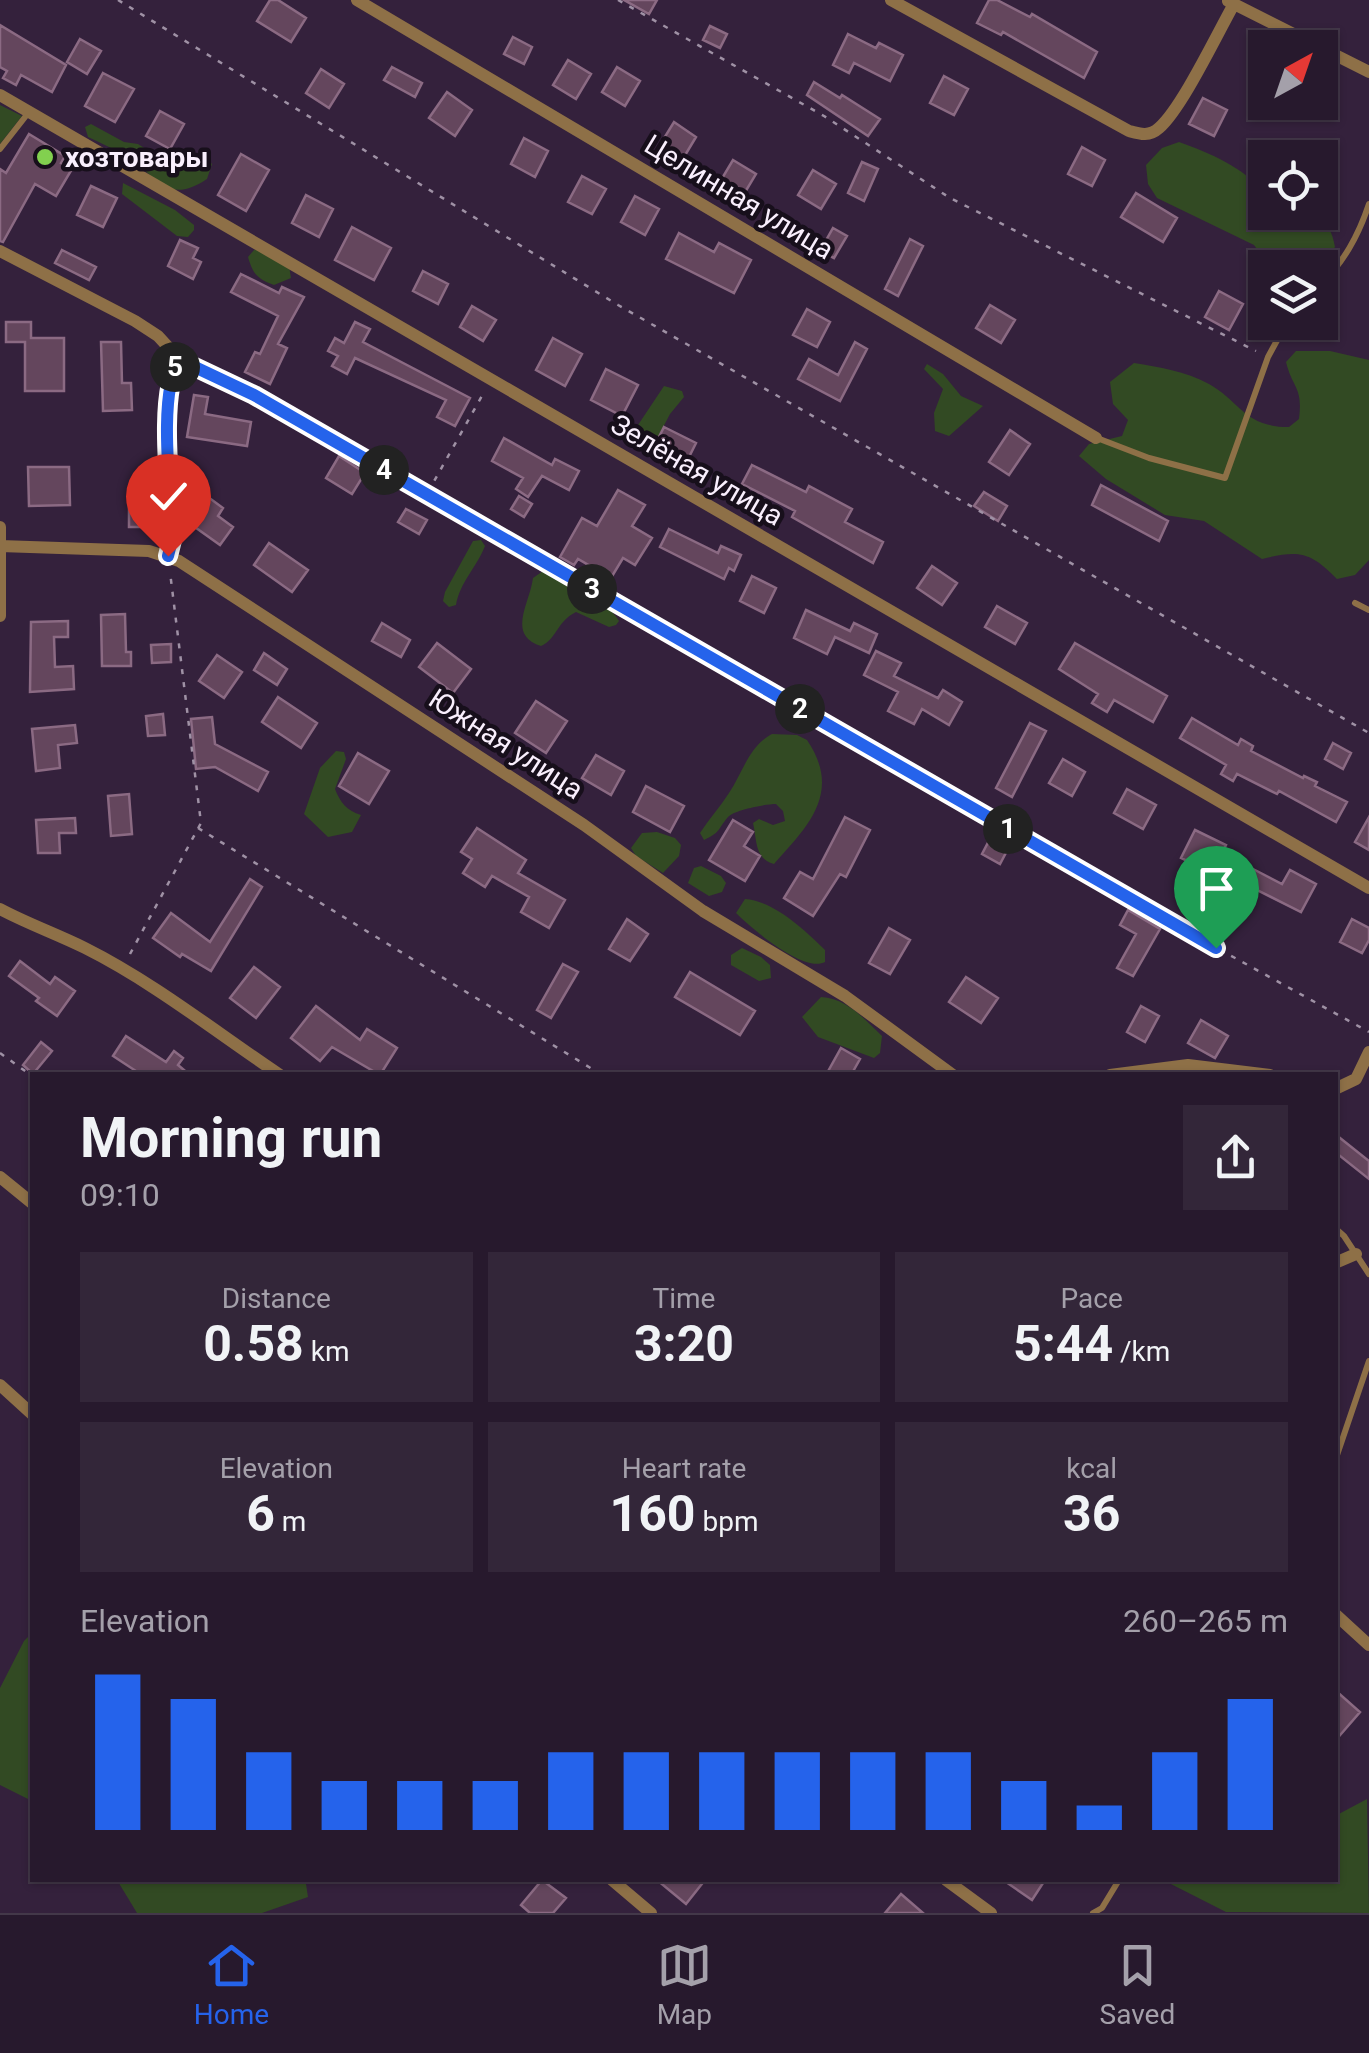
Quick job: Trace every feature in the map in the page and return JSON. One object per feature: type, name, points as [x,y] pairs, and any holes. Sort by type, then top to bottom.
[{"type":"street","name":"Целинная улица","points":[[357,0],[1096,438]]},
{"type":"street","points":[[890,0],[1129,132],[1144,135],[1158,130],[1176,106],[1230,2],[1369,72]]},
{"type":"street","name":"Зелёная улица","points":[[0,95],[1369,888]]},
{"type":"street","points":[[0,251],[136,321],[158,336],[180,360]]},
{"type":"street","points":[[0,526],[0,616]]},
{"type":"street","name":"Южная улица","points":[[1,546],[134,550],[168,556],[584,824],[702,911],[845,996],[949,1072]]},
{"type":"street","points":[[0,909],[122,969],[276,1072]]},
{"type":"street","points":[[1338,1088],[1356,1079],[1369,1052]]},
{"type":"street","points":[[1131,1072],[1188,1064],[1242,1072]]},
{"type":"street","points":[[0,1177],[30,1201]]},
{"type":"street","points":[[1338,1262],[1356,1254]]},
{"type":"street","points":[[0,1385],[30,1412]]},
{"type":"street","points":[[1338,1617],[1369,1644]]},
{"type":"street","points":[[614,1882],[651,1913]]},
{"type":"street","points":[[949,1882],[991,1913]]},
{"type":"lane","points":[[0,149],[29,112]]},
{"type":"lane","points":[[1338,267],[1360,230],[1369,204]]},
{"type":"lane","points":[[1096,438],[1149,458],[1225,478],[1277,340]]},
{"type":"lane","points":[[168,556],[173,536],[167,394],[180,360]]},
{"type":"lane","points":[[1355,603],[1369,610]]},
{"type":"lane","points":[[1338,1232],[1369,1274]]},
{"type":"lane","points":[[1338,1452],[1369,1360]]},
{"type":"lane","points":[[1093,1913],[1102,1908],[1118,1882]]},
{"type":"path","points":[[118,0],[618,305],[1369,733]]},
{"type":"path","points":[[618,0],[824,116],[950,198],[1268,357]]},
{"type":"path","points":[[180,360],[254,395],[1369,1032]]},
{"type":"path","points":[[427,494],[491,380]]},
{"type":"path","points":[[122,969],[200,823],[168,556]]},
{"type":"path","points":[[198,828],[597,1072]]},
{"type":"path","points":[[0,1053],[30,1075]]},
{"type":"green space","points":[[0,105],[22,116],[0,144]]},
{"type":"green space","points":[[91,124],[124,142],[138,144],[168,163],[201,156],[212,164],[207,179],[181,190],[162,185],[124,155],[88,137],[85,127]]},
{"type":"green space","points":[[1179,142],[1214,156],[1248,177],[1248,230],[1329,230],[1335,247],[1258,250],[1157,198],[1148,184],[1146,165],[1162,148]]},
{"type":"green space","points":[[123,183],[175,210],[194,225],[194,230],[188,237],[177,236],[122,194]]},
{"type":"green space","points":[[254,250],[264,250],[289,266],[291,278],[274,285],[260,278],[248,257]]},
{"type":"green space","points":[[1296,351],[1330,351],[1369,360],[1369,560],[1355,575],[1337,579],[1303,555],[1262,559],[1204,521],[1165,515],[1106,479],[1079,456],[1089,444],[1122,436],[1128,420],[1113,404],[1110,382],[1134,363],[1200,380],[1252,418],[1289,427],[1299,419],[1298,394],[1286,362]]},
{"type":"green space","points":[[927,364],[943,374],[961,396],[983,406],[949,436],[935,431],[934,413],[943,389],[924,369]]},
{"type":"green space","points":[[664,386],[682,391],[684,397],[658,437],[645,440],[639,435],[638,425]]},
{"type":"green space","points":[[481,540],[485,546],[482,554],[456,605],[449,607],[443,601],[445,592],[473,541]]},
{"type":"green space","points":[[546,569],[597,598],[614,613],[619,621],[616,625],[609,627],[576,612],[564,620],[547,643],[541,646],[530,641],[522,626],[523,617],[533,578]]},
{"type":"green space","points":[[772,734],[797,735],[807,740],[822,777],[816,808],[774,864],[760,853],[753,823],[759,819],[773,825],[785,821],[776,804],[731,814],[716,833],[704,840],[700,833],[752,752]]},
{"type":"green space","points":[[336,751],[344,752],[346,759],[335,789],[345,805],[361,815],[352,832],[328,837],[304,814],[320,768]]},
{"type":"green space","points":[[657,832],[675,838],[681,845],[679,856],[663,873],[636,856],[631,848],[642,833]]},
{"type":"green space","points":[[701,866],[721,876],[726,883],[722,892],[709,896],[688,883],[694,868]]},
{"type":"green space","points":[[745,899],[767,905],[799,926],[825,950],[825,962],[804,961],[766,938],[736,913]]},
{"type":"green space","points":[[742,948],[770,965],[771,978],[759,981],[731,965],[731,955]]},
{"type":"green space","points":[[821,997],[847,1005],[882,1036],[880,1053],[874,1058],[818,1037],[802,1017]]},
{"type":"green space","points":[[30,1635],[30,1800],[0,1785],[0,1688]]},
{"type":"green space","points":[[1367,1799],[1369,1913],[1226,1912],[1167,1882],[1338,1882],[1338,1814]]},
{"type":"green space","points":[[118,1882],[302,1882],[306,1884],[308,1897],[262,1913],[137,1913]]},
{"type":"building","points":[[270,0],[278,0],[306,18],[291,42],[257,21]]},
{"type":"building","points":[[624,0],[657,0],[649,14]]},
{"type":"building","points":[[989,0],[997,0],[1030,17],[1032,14],[1097,52],[1084,78],[1003,32],[1001,35],[977,23]]},
{"type":"building","points":[[0,25],[66,65],[52,92],[21,75],[16,85],[3,78],[7,71],[0,67]]},
{"type":"building","points":[[710,26],[727,34],[720,48],[703,40]]},
{"type":"building","points":[[848,34],[876,48],[879,43],[903,55],[890,81],[854,63],[849,73],[833,65]]},
{"type":"building","points":[[513,37],[532,47],[524,64],[504,54]]},
{"type":"building","points":[[80,39],[101,51],[87,74],[67,62]]},
{"type":"building","points":[[568,60],[591,74],[576,99],[553,85]]},
{"type":"building","points":[[392,67],[422,83],[415,97],[384,80]]},
{"type":"building","points":[[617,67],[640,81],[625,106],[602,92]]},
{"type":"building","points":[[321,69],[344,84],[329,108],[306,93]]},
{"type":"building","points":[[103,73],[134,89],[115,122],[85,106]]},
{"type":"building","points":[[944,76],[968,89],[954,115],[930,103]]},
{"type":"building","points":[[814,82],[880,119],[868,136],[807,95]]},
{"type":"building","points":[[447,92],[472,110],[455,136],[429,118]]},
{"type":"building","points":[[1203,98],[1227,110],[1214,136],[1189,124]]},
{"type":"building","points":[[160,111],[184,124],[170,149],[146,136]]},
{"type":"building","points":[[674,122],[696,137],[681,162],[658,148]]},
{"type":"building","points":[[29,134],[65,156],[61,163],[72,169],[56,196],[35,184],[3,242],[0,169],[6,173]]},
{"type":"building","points":[[524,138],[548,151],[535,177],[511,164]]},
{"type":"building","points":[[1082,147],[1105,160],[1092,186],[1068,174]]},
{"type":"building","points":[[241,154],[269,170],[246,211],[218,195]]},
{"type":"building","points":[[733,160],[756,174],[741,199],[718,185]]},
{"type":"building","points":[[862,162],[878,169],[864,201],[848,193]]},
{"type":"building","points":[[813,170],[836,184],[821,209],[798,195]]},
{"type":"building","points":[[582,176],[606,189],[592,214],[568,202]]},
{"type":"building","points":[[91,186],[117,198],[103,227],[77,215]]},
{"type":"building","points":[[1136,193],[1177,218],[1163,242],[1121,217]]},
{"type":"building","points":[[306,195],[333,209],[319,237],[292,223]]},
{"type":"building","points":[[635,196],[659,209],[645,235],[621,222]]},
{"type":"building","points":[[352,227],[391,248],[374,280],[335,260]]},
{"type":"building","points":[[833,228],[847,236],[834,258],[820,251]]},
{"type":"building","points":[[679,233],[714,252],[719,243],[751,260],[734,293],[666,259]]},
{"type":"building","points":[[910,239],[923,246],[898,296],[885,289]]},
{"type":"building","points":[[180,240],[198,248],[193,258],[201,262],[193,279],[168,266]]},
{"type":"building","points":[[62,250],[96,267],[89,280],[55,263]]},
{"type":"building","points":[[423,271],[448,284],[438,304],[413,291]]},
{"type":"building","points":[[241,274],[279,293],[282,287],[304,297],[278,344],[287,348],[270,384],[245,372],[255,352],[260,354],[278,316],[231,292]]},
{"type":"building","points":[[1219,291],[1243,304],[1229,330],[1205,317]]},
{"type":"building","points":[[990,305],[1015,320],[1001,343],[976,328]]},
{"type":"building","points":[[472,306],[496,320],[483,341],[460,327]]},
{"type":"building","points":[[807,309],[830,322],[817,347],[793,335]]},
{"type":"building","points":[[6,322],[31,322],[31,338],[64,338],[64,391],[25,391],[25,342],[6,342]]},
{"type":"building","points":[[355,322],[370,329],[363,342],[470,398],[455,426],[437,417],[446,400],[355,358],[347,374],[332,366],[338,356],[328,351],[335,338],[344,343]]},
{"type":"building","points":[[553,338],[582,354],[565,386],[536,370]]},
{"type":"building","points":[[101,342],[121,342],[122,383],[131,383],[132,410],[103,411]]},
{"type":"building","points":[[855,342],[867,349],[840,401],[798,379],[809,359],[838,375]]},
{"type":"building","points":[[606,369],[638,385],[622,416],[591,400]]},
{"type":"building","points":[[194,395],[208,397],[205,414],[251,422],[247,446],[187,437]]},
{"type":"building","points":[[664,427],[696,443],[686,463],[654,447]]},
{"type":"building","points":[[1010,430],[1030,444],[1009,475],[989,462]]},
{"type":"building","points":[[504,438],[552,465],[555,459],[579,471],[569,490],[542,476],[528,497],[516,489],[523,478],[492,461]]},
{"type":"building","points":[[339,456],[365,473],[352,494],[326,478]]},
{"type":"building","points":[[752,465],[806,492],[809,486],[852,509],[845,522],[883,542],[873,563],[792,517],[795,511],[742,484]]},
{"type":"building","points":[[28,467],[69,467],[70,505],[29,506]]},
{"type":"building","points":[[1101,485],[1168,521],[1159,541],[1092,505]]},
{"type":"building","points":[[618,490],[645,505],[632,526],[652,538],[635,565],[623,558],[611,578],[578,559],[574,565],[560,557],[582,518],[597,526]]},
{"type":"building","points":[[984,492],[1007,506],[998,521],[974,506]]},
{"type":"building","points":[[519,496],[532,504],[524,517],[511,509]]},
{"type":"building","points":[[208,497],[223,508],[218,516],[233,527],[220,545],[178,515],[183,503],[196,513]]},
{"type":"building","points":[[129,499],[156,500],[156,527],[129,527]]},
{"type":"building","points":[[406,509],[427,520],[419,534],[398,522]]},
{"type":"building","points":[[669,529],[718,553],[721,546],[741,555],[734,571],[729,568],[724,579],[660,547]]},
{"type":"building","points":[[269,543],[308,570],[292,592],[254,565]]},
{"type":"building","points":[[932,566],[957,583],[942,605],[917,588]]},
{"type":"building","points":[[752,576],[776,588],[764,613],[740,601]]},
{"type":"building","points":[[997,606],[1027,623],[1015,644],[985,627]]},
{"type":"building","points":[[806,610],[850,631],[854,623],[877,634],[869,653],[835,637],[827,654],[794,638]]},
{"type":"building","points":[[125,614],[126,652],[131,652],[131,666],[102,666],[101,615]]},
{"type":"building","points":[[68,621],[68,637],[54,637],[55,667],[73,666],[74,689],[30,692],[31,622]]},
{"type":"building","points":[[382,623],[410,640],[401,657],[372,641]]},
{"type":"building","points":[[437,643],[471,669],[453,693],[419,667]]},
{"type":"building","points":[[1075,643],[1167,696],[1153,722],[1114,700],[1107,712],[1092,703],[1098,694],[1059,669]]},
{"type":"building","points":[[171,644],[171,662],[152,663],[151,645]]},
{"type":"building","points":[[876,651],[901,663],[894,676],[938,698],[943,690],[962,702],[949,725],[922,709],[914,724],[888,711],[898,692],[864,675]]},
{"type":"building","points":[[264,653],[287,669],[277,685],[254,670]]},
{"type":"building","points":[[217,655],[242,672],[224,698],[199,681]]},
{"type":"building","points":[[278,697],[317,723],[301,748],[262,722]]},
{"type":"building","points":[[536,701],[567,721],[546,753],[515,733]]},
{"type":"building","points":[[163,714],[165,735],[148,736],[146,716]]},
{"type":"building","points":[[212,717],[215,744],[268,772],[258,791],[215,767],[196,769],[191,719]]},
{"type":"building","points":[[1192,718],[1238,745],[1241,739],[1253,746],[1251,751],[1317,782],[1315,786],[1347,802],[1336,822],[1279,791],[1277,794],[1237,774],[1233,781],[1221,774],[1226,765],[1180,738]]},
{"type":"building","points":[[1030,723],[1046,731],[1012,797],[996,788]]},
{"type":"building","points":[[75,725],[77,743],[58,745],[60,768],[36,771],[32,729]]},
{"type":"building","points":[[1333,743],[1351,753],[1343,769],[1325,759]]},
{"type":"building","points":[[358,753],[389,771],[369,804],[339,786]]},
{"type":"building","points":[[596,755],[624,771],[611,795],[582,778]]},
{"type":"building","points":[[1063,759],[1085,772],[1072,796],[1049,783]]},
{"type":"building","points":[[646,786],[684,806],[670,832],[633,812]]},
{"type":"building","points":[[1127,789],[1156,805],[1143,829],[1114,813]]},
{"type":"building","points":[[129,794],[132,834],[111,836],[108,796]]},
{"type":"building","points":[[845,817],[870,830],[846,877],[840,874],[813,916],[784,898],[800,872],[813,879]]},
{"type":"building","points":[[1369,817],[1369,850],[1355,842]]},
{"type":"building","points":[[75,818],[76,833],[59,833],[60,853],[38,853],[36,820]]},
{"type":"building","points":[[733,820],[753,832],[744,846],[760,856],[745,881],[709,860]]},
{"type":"building","points":[[477,828],[526,860],[518,873],[565,900],[549,928],[521,912],[529,897],[492,876],[485,887],[463,873],[472,859],[461,852]]},
{"type":"building","points":[[1195,830],[1226,845],[1212,873],[1181,858]]},
{"type":"building","points":[[992,835],[1010,845],[1000,864],[982,854]]},
{"type":"building","points":[[1253,869],[1282,884],[1290,870],[1316,884],[1301,912],[1245,884]]},
{"type":"building","points":[[250,879],[262,887],[211,971],[182,954],[180,957],[153,938],[171,913],[210,942]]},
{"type":"building","points":[[1128,910],[1160,929],[1133,976],[1117,968],[1136,934],[1120,925]]},
{"type":"building","points":[[627,919],[648,934],[630,961],[609,949]]},
{"type":"building","points":[[1352,919],[1369,928],[1369,940],[1362,953],[1340,942]]},
{"type":"building","points":[[889,928],[910,940],[890,974],[869,963]]},
{"type":"building","points":[[20,961],[50,984],[55,977],[75,991],[57,1016],[9,976]]},
{"type":"building","points":[[563,964],[578,972],[551,1018],[537,1010]]},
{"type":"building","points":[[254,967],[280,987],[256,1018],[230,998]]},
{"type":"building","points":[[690,972],[755,1011],[740,1035],[675,997]]},
{"type":"building","points":[[966,977],[998,998],[981,1023],[949,1002]]},
{"type":"building","points":[[316,1006],[360,1040],[367,1029],[397,1048],[382,1072],[375,1072],[332,1047],[320,1061],[291,1038]]},
{"type":"building","points":[[1141,1006],[1159,1016],[1145,1042],[1127,1032]]},
{"type":"building","points":[[1201,1020],[1228,1036],[1215,1058],[1188,1043]]},
{"type":"building","points":[[126,1036],[166,1062],[174,1051],[183,1058],[178,1065],[186,1072],[137,1072],[113,1056]]},
{"type":"building","points":[[41,1042],[52,1051],[35,1072],[23,1065]]},
{"type":"building","points":[[841,1048],[860,1059],[853,1072],[828,1072]]},
{"type":"building","points":[[1338,1136],[1369,1161],[1369,1179],[1338,1154]]},
{"type":"building","points":[[1338,1693],[1360,1712],[1338,1738]]},
{"type":"building","points":[[540,1882],[566,1898],[553,1913],[530,1913],[521,1905]]},
{"type":"building","points":[[659,1882],[703,1882],[686,1904]]},
{"type":"building","points":[[1006,1882],[1044,1882],[1032,1900]]},
{"type":"building","points":[[901,1894],[923,1913],[885,1913]]},
{"type":"place","name":"хозтовары","points":[[45,157]]},
{"type":"route","points":[[168,556],[173,536],[167,394],[180,360],[254,395],[1216,948]]}]
